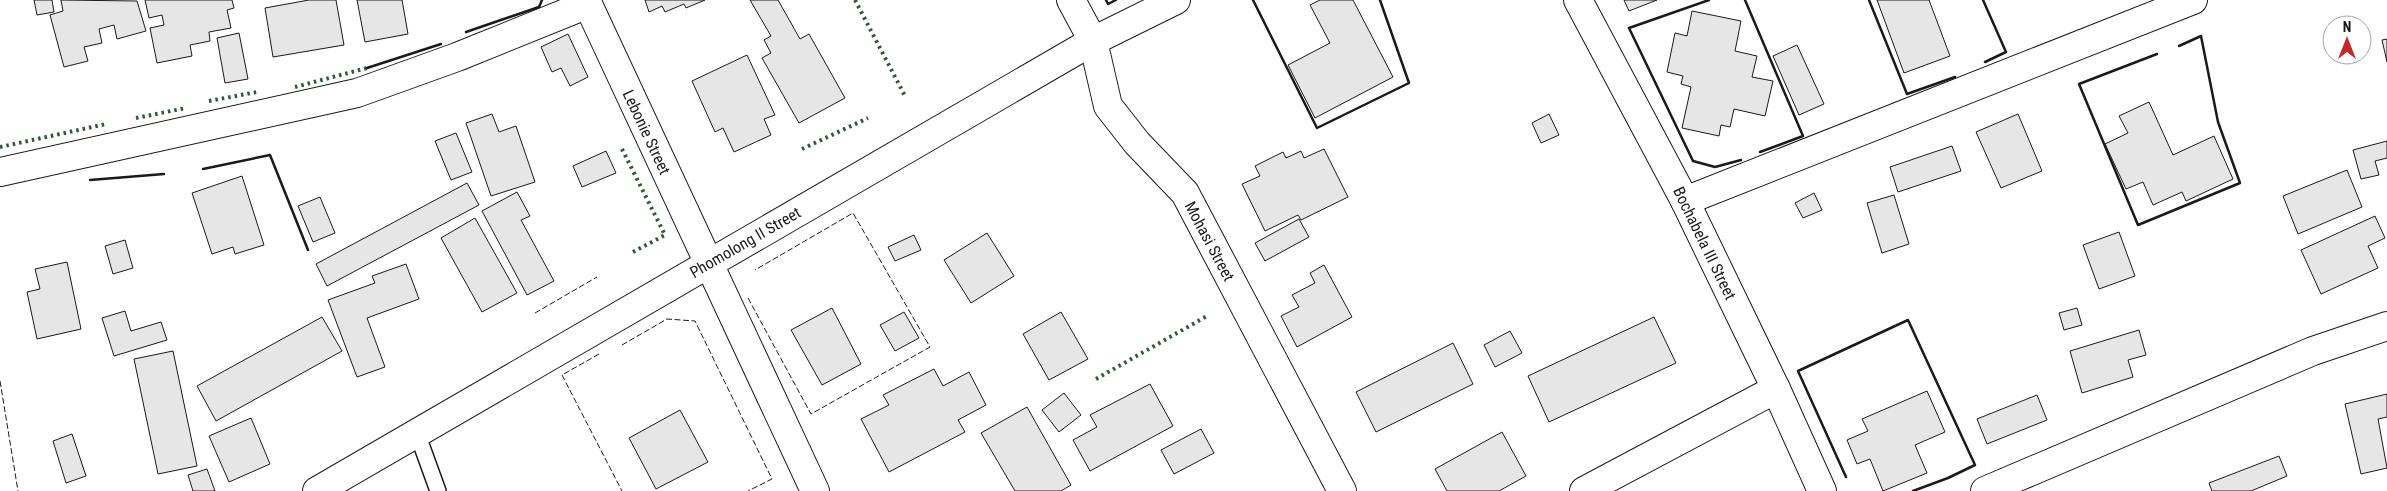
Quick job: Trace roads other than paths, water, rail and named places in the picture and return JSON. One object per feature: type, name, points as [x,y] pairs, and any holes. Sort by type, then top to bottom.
[{"type":"street","name":"Mohasi Street","points":[[1071,0],[1093,41],[1108,106],[1137,143],[1185,194],[1342,491]]},
{"type":"street","name":"Phomolong II Street","points":[[317,491],[1093,41],[1176,0]]},
{"type":"street","name":"Bochabela III Street","points":[[1578,0],[1685,201],[1776,389],[1822,491]]},
{"type":"street","points":[[1685,201],[2193,0]]},
{"type":"street","points":[[0,172],[357,93],[457,56],[587,2]]},
{"type":"street","name":"Lebonie Street","points":[[587,2],[815,491]]},
{"type":"street","points":[[1985,491],[2313,351],[2387,326]]},
{"type":"street","points":[[1584,491],[1776,389]]},
{"type":"lane","points":[[417,434],[438,491]]}]
